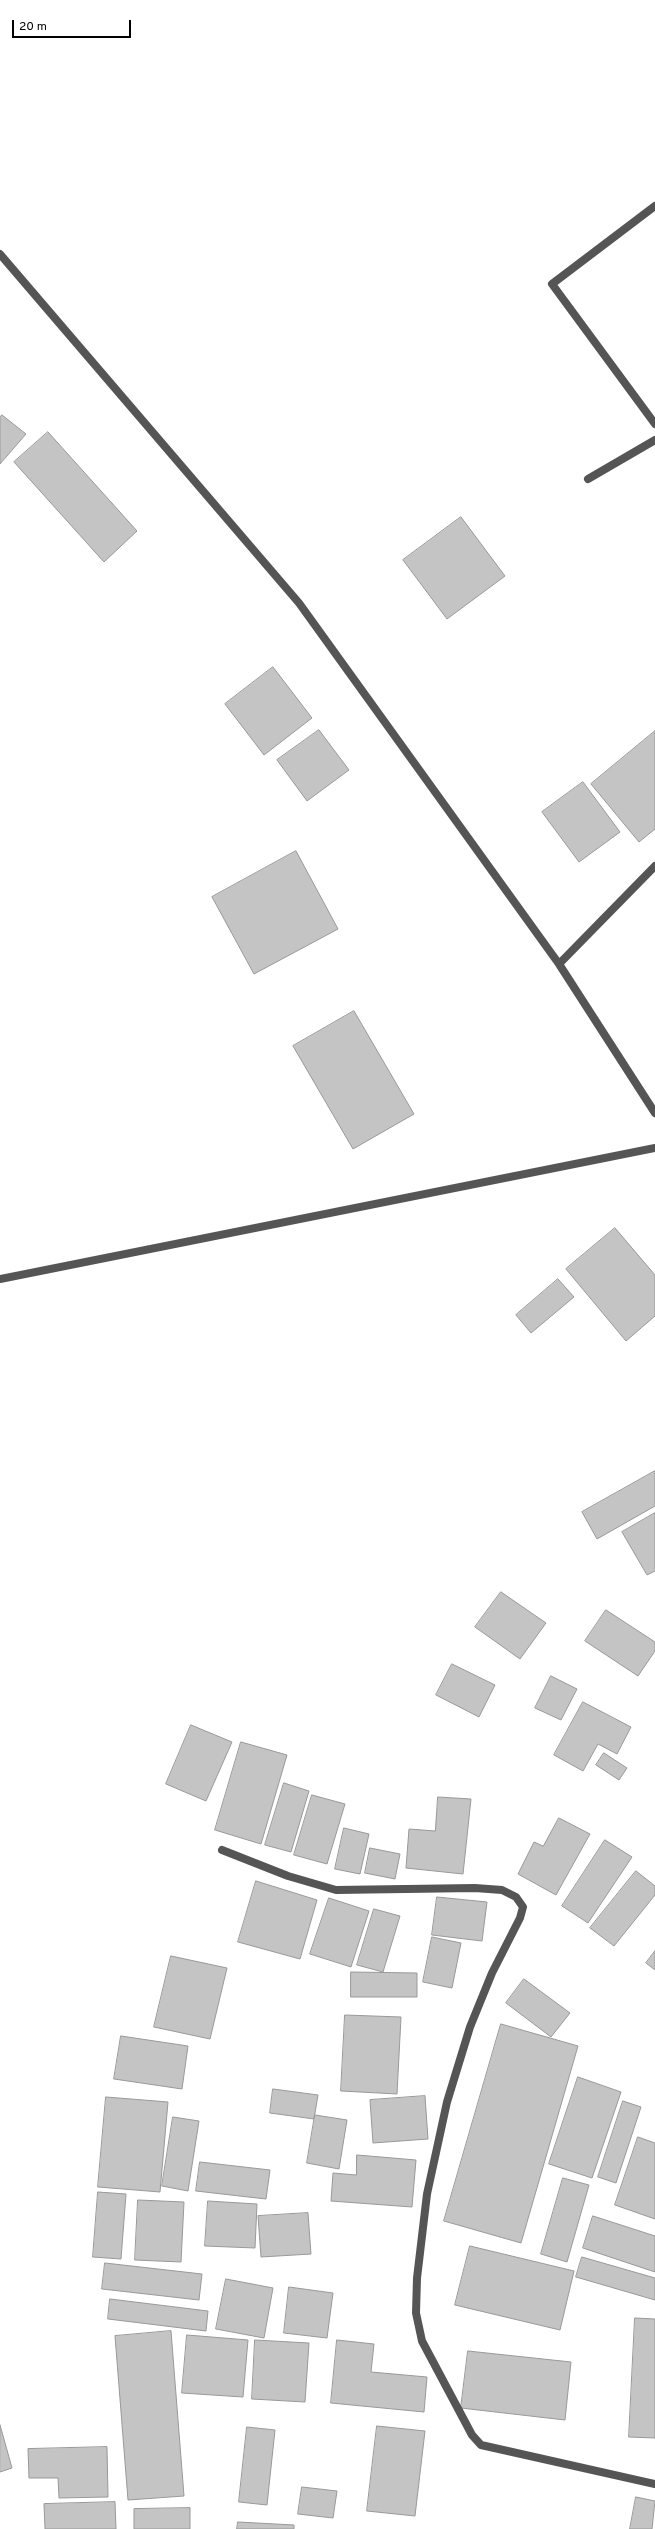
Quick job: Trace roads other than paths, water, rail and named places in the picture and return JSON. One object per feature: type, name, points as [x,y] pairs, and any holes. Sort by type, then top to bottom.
[{"type":"street","points":[[655,206],[552,284],[655,424]]},
{"type":"street","points":[[0,254],[299,603],[559,964],[655,1113]]},
{"type":"street","points":[[588,479],[655,440]]},
{"type":"street","points":[[559,964],[655,866]]},
{"type":"street","points":[[0,1279],[126,1252],[655,1148]]},
{"type":"street","points":[[222,1850],[288,1876],[336,1890],[475,1888],[502,1890],[516,1897],[523,1907],[520,1918],[492,1973],[470,2027],[448,2102],[427,2194],[417,2278],[416,2313],[422,2341],[472,2435],[481,2445],[655,2484]]}]
